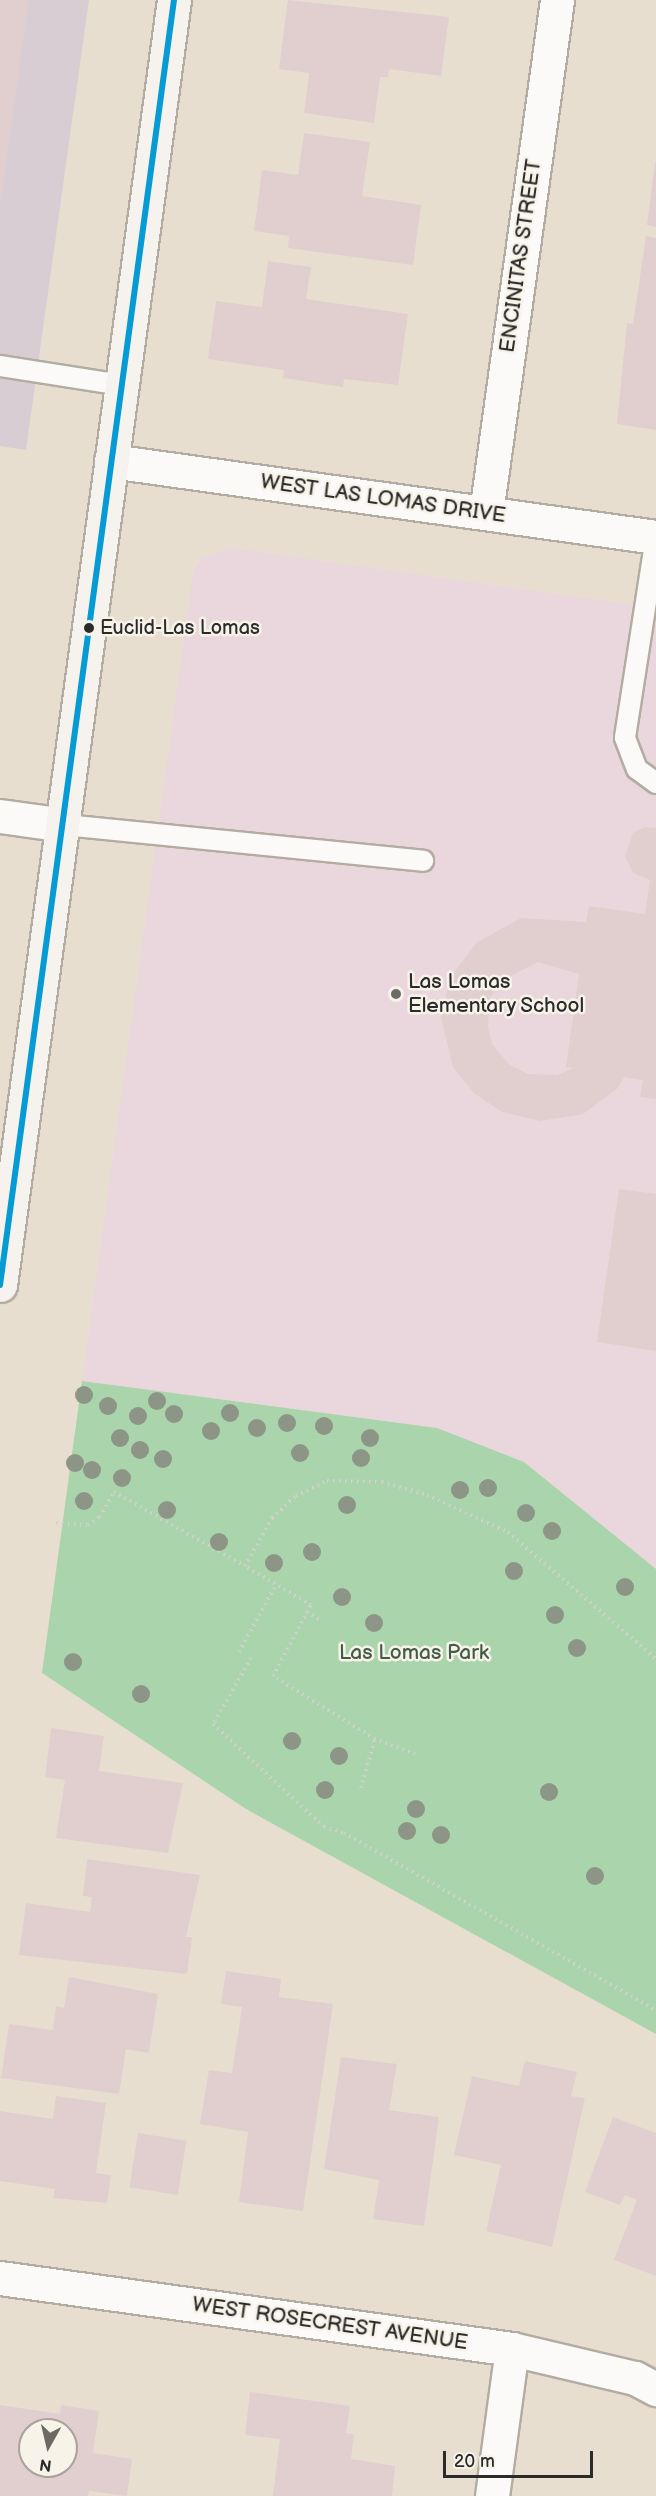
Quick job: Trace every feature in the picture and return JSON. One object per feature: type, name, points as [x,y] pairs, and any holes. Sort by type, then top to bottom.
[{"type":"main road","points":[[0,1285],[65,825],[121,385],[174,0]]},
{"type":"street","name":"ENCINITAS STREET","points":[[486,513],[557,0]]},
{"type":"street","name":"WEST LAS LOMAS DRIVE","points":[[111,461],[656,537]]},
{"type":"street","points":[[0,816],[65,825]]},
{"type":"street","name":"WEST ROSECREST AVENUE","points":[[0,2278],[512,2349],[635,2378],[656,2389]]},
{"type":"street","points":[[492,2496],[512,2349]]},
{"type":"lane","points":[[0,366],[121,385]]},
{"type":"lane","points":[[656,537],[625,738],[637,769],[656,783]]},
{"type":"lane","points":[[65,825],[423,861]]},
{"type":"path","points":[[245,1566],[263,1529],[296,1496],[335,1479],[382,1482],[427,1495],[516,1538],[656,1659]]},
{"type":"path","points":[[56,1523],[88,1525],[100,1517],[114,1492],[311,1605],[273,1676],[375,1739],[415,1754]]},
{"type":"path","points":[[239,1652],[276,1585]]},
{"type":"path","points":[[307,1612],[322,1621]]},
{"type":"path","points":[[250,1658],[213,1724],[324,1827],[344,1833],[656,2010]]},
{"type":"path","points":[[361,1788],[375,1739]]},
{"type":"shaded area","points":[[0,0],[89,0],[26,450],[0,446]]},
{"type":"shaded area","name":"Las Lomas Elementary School","points":[[231,548],[656,608],[656,1569],[524,1462],[437,1428],[82,1381],[193,573],[201,558]]},
{"type":"green space","name":"Las Lomas Park","points":[[82,1381],[437,1428],[524,1462],[656,1569],[656,2034],[246,1809],[42,1673]]},
{"type":"building","points":[[0,0],[29,0],[1,201],[0,201]]},
{"type":"building","points":[[288,0],[449,17],[441,76],[389,69],[388,77],[380,77],[374,123],[304,113],[309,73],[279,69]]},
{"type":"building","points":[[304,133],[370,142],[362,196],[421,205],[413,265],[288,248],[289,236],[254,231],[262,170],[298,175]]},
{"type":"building","points":[[656,162],[656,227],[647,225]]},
{"type":"building","points":[[646,236],[656,238],[656,430],[617,424],[627,323],[633,324]]},
{"type":"building","points":[[268,261],[311,267],[306,299],[408,314],[398,385],[344,379],[343,387],[283,378],[284,370],[208,359],[216,301],[262,307]]},
{"type":"building","points":[[645,827],[656,828],[656,1099],[640,1097],[643,1080],[624,1077],[618,1088],[583,1114],[540,1121],[502,1112],[474,1093],[453,1067],[441,1017],[450,978],[476,943],[521,918],[586,922],[589,906],[645,914],[650,880],[633,873],[625,856],[633,833]],"holes":[[[538,962],[579,974],[566,1067],[573,1068],[557,1075],[528,1074],[510,1065],[492,1044],[488,1027],[490,998],[501,981]]]},
{"type":"building","points":[[619,1189],[656,1194],[656,1351],[597,1342]]},
{"type":"building","points":[[51,1728],[104,1736],[99,1771],[183,1783],[168,1853],[56,1838],[65,1780],[45,1777]]},
{"type":"building","points":[[87,1859],[200,1875],[186,1937],[192,1937],[187,1974],[19,1955],[26,1903],[90,1912],[92,1897],[83,1896]]},
{"type":"building","points":[[226,1971],[281,1979],[279,1997],[333,2004],[303,2211],[239,2202],[248,2132],[200,2124],[209,2070],[232,2073],[242,2007],[221,2004]]},
{"type":"building","points":[[69,1977],[158,1994],[149,2053],[126,2049],[119,2094],[1,2078],[9,2024],[53,2030],[56,2006],[64,2008]]},
{"type":"building","points":[[341,2057],[397,2064],[389,2110],[439,2117],[424,2226],[373,2219],[379,2180],[324,2169]]},
{"type":"building","points":[[525,2061],[577,2072],[571,2096],[585,2098],[552,2247],[486,2231],[501,2165],[454,2155],[472,2076],[519,2086]]},
{"type":"building","points":[[56,2096],[106,2103],[96,2173],[111,2175],[107,2203],[53,2198],[55,2189],[0,2181],[0,2111],[53,2119]]},
{"type":"building","points":[[613,2117],[656,2133],[656,2276],[614,2260],[637,2200],[625,2195],[620,2205],[585,2192]]},
{"type":"building","points":[[138,2133],[186,2141],[178,2195],[129,2187]]},
{"type":"building","points":[[250,2392],[350,2406],[346,2433],[354,2434],[351,2459],[395,2466],[392,2496],[273,2496],[280,2439],[245,2435]]},
{"type":"building","points":[[0,2405],[60,2414],[61,2405],[99,2411],[93,2453],[132,2459],[127,2496],[89,2491],[88,2496],[0,2496]]},
{"type":"transit line","points":[[0,1285],[174,0]]},
{"type":"place","name":"Euclid-Las Lomas","points":[[89,628]]},
{"type":"place","name":"Las Lomas Elementary School","points":[[396,994]]}]
